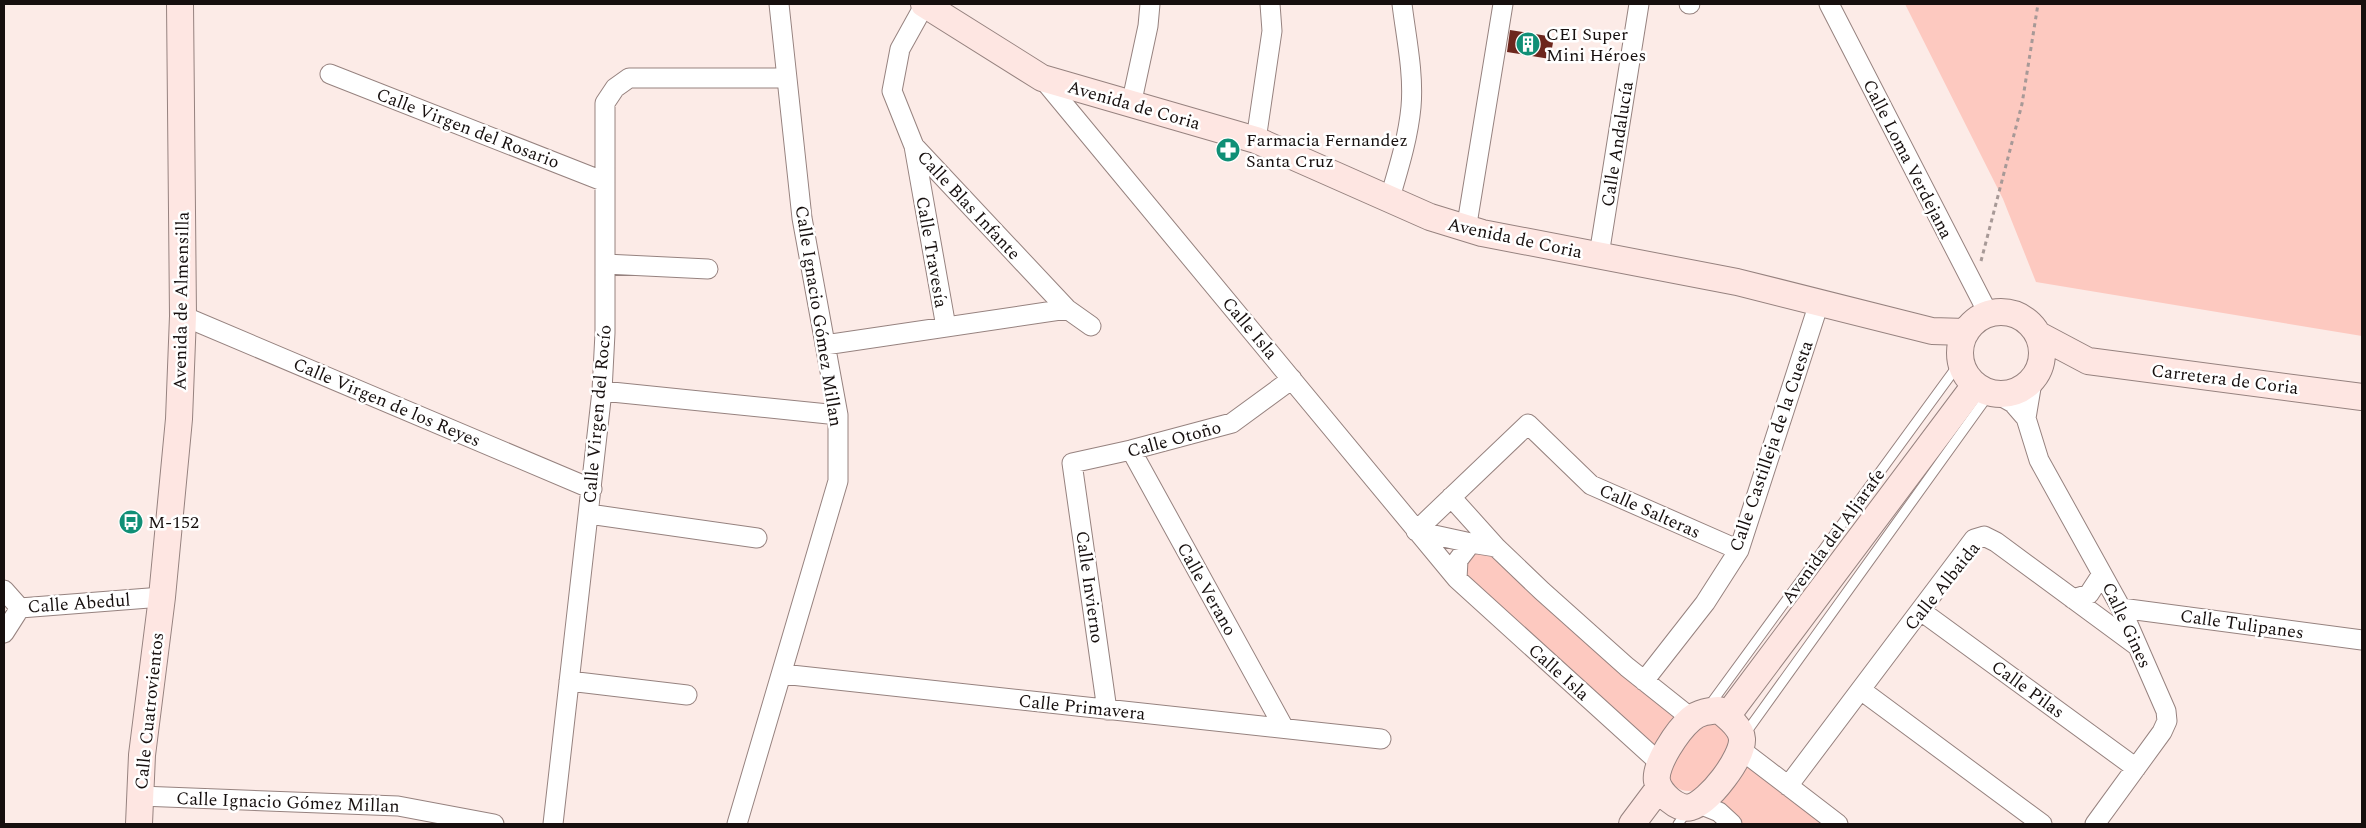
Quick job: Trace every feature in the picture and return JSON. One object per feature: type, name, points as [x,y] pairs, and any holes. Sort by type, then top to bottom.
[{"type":"main road","name":"Avenida de Almensilla","points":[[162,597],[179,419],[183,316],[180,4]]},
{"type":"main road","name":"Avenida de Coria","points":[[924,4],[1042,78],[1256,140],[1389,201],[1445,224],[1466,230],[1738,282],[1932,331],[1966,332]]},
{"type":"main road","points":[[2012,312],[2023,317],[2039,335],[2043,348],[2042,360],[2035,377],[2022,389],[2010,394],[1987,391],[1966,374],[1960,361],[1960,351],[1966,332],[1972,324],[1988,313],[2012,312]]},
{"type":"main road","name":"Carretera de Coria","points":[[2039,335],[2088,361],[2362,397]]},
{"type":"main road","name":"Carretera de Coria","points":[[2035,377],[2088,361]]},
{"type":"main road","name":"Avenida del Aljarafe","points":[[1632,824],[1659,777],[1675,737],[1708,715],[1987,391]]},
{"type":"main road","name":"Calle Cuatrovientos","points":[[139,824],[142,755],[162,597]]},
{"type":"main road","points":[[1659,777],[1668,798],[1683,813],[1722,780],[1741,743],[1736,725],[1708,715]]},
{"type":"street","name":"Calle Ignacio Gómez Millan","points":[[737,824],[838,480],[838,415],[802,218],[785,78],[779,4]]},
{"type":"street","name":"Calle Blas Infante","points":[[924,4],[900,49],[892,91],[914,146],[1068,309],[1091,326]]},
{"type":"street","points":[[1131,105],[1148,26],[1150,4]]},
{"type":"street","points":[[1256,140],[1272,31],[1270,4]]},
{"type":"street","points":[[1389,201],[1403,153],[1411,106],[1410,66],[1402,4]]},
{"type":"street","points":[[1466,230],[1503,4]]},
{"type":"street","name":"Calle Andalucía","points":[[1599,255],[1639,4]]},
{"type":"street","name":"Calle Loma Verdejana","points":[[1828,4],[1988,313]]},
{"type":"street","name":"Calle Virgen del Rosario","points":[[330,74],[605,182]]},
{"type":"street","name":"Calle Virgen del Rocío","points":[[553,824],[602,391],[605,333],[605,103],[614,88],[629,78],[785,78]]},
{"type":"street","name":"Calle Isla","points":[[1042,78],[1457,579],[1659,777]]},
{"type":"street","name":"Calle Travesía","points":[[914,146],[946,327]]},
{"type":"street","points":[[605,264],[708,269]]},
{"type":"street","name":"Calle Castilleja de la Cuesta","points":[[1644,681],[1705,603],[1739,550],[1819,302]]},
{"type":"street","points":[[825,345],[1068,309]]},
{"type":"street","name":"Calle Virgen de los Reyes","points":[[183,316],[592,489]]},
{"type":"street","points":[[2026,418],[2035,377]]},
{"type":"street","name":"Calle Otoño","points":[[1072,463],[1232,424],[1292,379]]},
{"type":"street","points":[[602,391],[838,415]]},
{"type":"street","points":[[1987,391],[2013,404],[2026,418]]},
{"type":"street","name":"Calle Gines","points":[[2026,418],[2038,460],[2121,608],[2166,711],[2167,721],[2162,732],[2094,824]]},
{"type":"street","name":"Calle Salteras","points":[[1416,531],[1528,424],[1591,485],[1739,550]]},
{"type":"street","name":"Calle Verano","points":[[1130,450],[1284,728]]},
{"type":"street","name":"Calle Invierno","points":[[1072,463],[1107,710]]},
{"type":"street","points":[[1451,497],[1496,547],[1542,591],[1644,681],[1708,715]]},
{"type":"street","points":[[588,514],[757,538]]},
{"type":"street","points":[[1416,531],[1496,547]]},
{"type":"street","name":"Calle Albaida","points":[[1788,786],[1974,539],[1984,536],[1996,542],[2136,645]]},
{"type":"street","points":[[1457,579],[1458,560],[1471,543]]},
{"type":"street","points":[[2073,599],[2089,594],[2102,574]]},
{"type":"street","name":"Calle Abedul","points":[[4,590],[20,608],[162,597]]},
{"type":"street","points":[[4,633],[20,608]]},
{"type":"street","name":"Calle Tulipanes","points":[[2121,608],[2362,640]]},
{"type":"street","name":"Calle Pilas","points":[[1921,611],[2136,768]]},
{"type":"street","name":"Calle Primavera","points":[[782,674],[1382,739]]},
{"type":"street","points":[[569,681],[687,695]]},
{"type":"street","points":[[1861,690],[2042,824]]},
{"type":"street","points":[[1741,743],[1788,786],[1838,824]]},
{"type":"street","name":"Calle Ignacio Gómez Millan","points":[[140,796],[398,806],[486,824]]},
{"type":"street","points":[[1683,813],[1719,812],[1732,824]]},
{"type":"lane","name":"Avenida del Aljarafe","points":[[1708,715],[1960,361]]},
{"type":"lane","points":[[1741,743],[1987,391]]},
{"type":"lane","name":"Avenida del Aljarafe","points":[[1623,824],[1659,777]]},
{"type":"path","points":[[1974,285],[2022,104],[2038,4]]},
{"type":"shaded area","points":[[1905,4],[2362,4],[2362,336],[2036,282],[2003,199]]},
{"type":"shaded area","points":[[1486,552],[1678,715],[1660,751],[1467,579],[1464,567],[1470,553]]},
{"type":"shaded area","points":[[1714,722],[1730,736],[1729,745],[1723,759],[1697,790],[1687,791],[1679,789],[1673,784],[1669,775],[1679,748],[1702,724]]},
{"type":"shaded area","points":[[1745,765],[1825,824],[1739,824],[1718,802],[1728,793]]},
{"type":"building","name":"CEI Super Mini Héroes","points":[[1510,30],[1554,37],[1550,59],[1507,52]]},
{"type":"place","name":"CEI Super Mini Héroes","points":[[1528,44]]},
{"type":"place","name":"Farmacia Fernandez Santa Cruz","points":[[1228,150]]},
{"type":"place","name":"M-152","points":[[131,522]]}]
